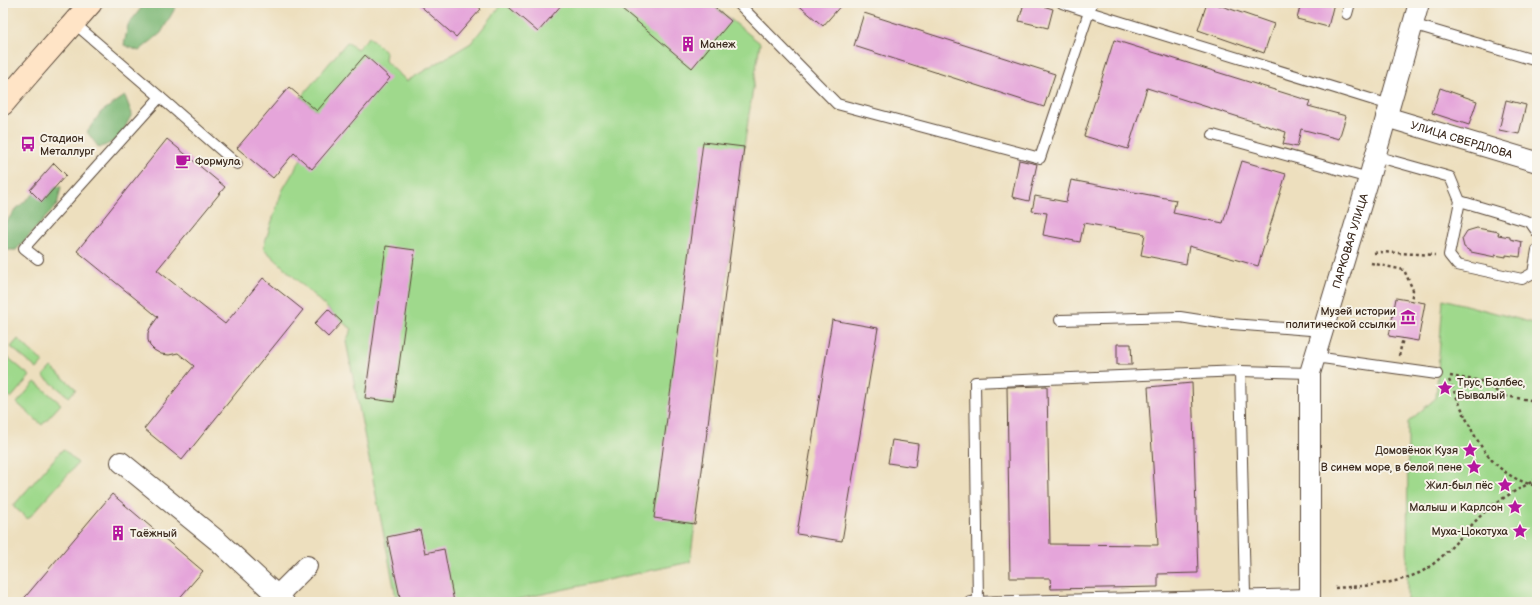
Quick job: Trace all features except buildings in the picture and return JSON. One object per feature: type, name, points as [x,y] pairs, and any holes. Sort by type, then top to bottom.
[{"type":"main road","points":[[3,104],[91,3]]},
{"type":"street","name":"ПАРКОВАЯ УЛИЦА","points":[[1310,598],[1313,365],[1419,3]]},
{"type":"street","name":"УЛИЦА СВЕРДЛОВА","points":[[1388,111],[1537,162]]},
{"type":"street","points":[[121,462],[219,542],[280,599],[307,566]]},
{"type":"lane","points":[[738,3],[837,104],[1040,158],[1091,8]]},
{"type":"lane","points":[[1062,3],[1091,8],[1388,111]]},
{"type":"lane","points":[[1347,14],[1350,3]]},
{"type":"lane","points":[[74,23],[237,164]]},
{"type":"lane","points":[[1412,24],[1537,61]]},
{"type":"lane","points":[[38,259],[24,248],[160,97]]},
{"type":"lane","points":[[1213,135],[1369,178]]},
{"type":"lane","points":[[1375,156],[1450,177],[1460,201],[1450,256],[1457,265],[1522,279],[1532,272],[1537,250]]},
{"type":"lane","points":[[1460,201],[1530,222],[1537,232]]},
{"type":"lane","points":[[1060,320],[1180,317],[1219,323],[1323,331]]},
{"type":"lane","points":[[978,602],[976,382],[1240,371],[1313,365],[1437,374]]},
{"type":"lane","points":[[1240,371],[1245,594]]},
{"type":"lane","points":[[970,602],[1245,594],[1310,598]]},
{"type":"path","points":[[1374,253],[1380,252],[1450,256]]},
{"type":"path","points":[[1371,263],[1404,270],[1413,290],[1411,301]]},
{"type":"path","points":[[1398,361],[1403,338]]},
{"type":"path","points":[[1537,401],[1504,396],[1481,380],[1448,376],[1478,442],[1490,460],[1507,474],[1527,484],[1537,486]]},
{"type":"path","points":[[1335,588],[1370,585],[1420,573],[1433,564],[1488,509],[1537,479]]},
{"type":"green space","points":[[145,3],[178,3],[161,33],[139,51],[124,45],[128,25]]},
{"type":"green space","points":[[503,3],[710,3],[760,43],[744,147],[690,562],[506,602],[397,602],[346,341],[352,329],[342,322],[263,248],[282,191],[325,118],[301,97],[347,42],[357,49],[369,37],[386,52],[385,61],[407,81],[471,43]]},
{"type":"green space","points":[[125,96],[132,114],[117,139],[99,148],[87,132],[101,112]]},
{"type":"green space","points":[[44,185],[61,187],[57,205],[16,250],[7,250],[3,246],[3,226],[16,209]]},
{"type":"green space","points":[[1443,299],[1537,324],[1537,602],[1407,601],[1408,422],[1436,398]]},
{"type":"green space","points":[[18,339],[43,362],[37,369],[11,347]]},
{"type":"green space","points":[[5,355],[30,376],[11,398],[3,391],[3,356]]},
{"type":"green space","points":[[51,367],[76,389],[69,397],[43,376]]},
{"type":"green space","points":[[35,382],[61,404],[42,425],[17,403]]},
{"type":"green space","points":[[63,449],[78,463],[28,519],[13,506]]},
{"type":"place","name":"Манеж","points":[[688,44]]},
{"type":"place","name":"Стадион Металлург","points":[[28,144]]},
{"type":"place","name":"Формула","points":[[183,161]]},
{"type":"place","name":"Музей истории политической ссылки","points":[[1408,317]]},
{"type":"place","name":"Трус, Балбес, Бывалый","points":[[1445,388]]},
{"type":"place","name":"Домовёнок Кузя","points":[[1470,450]]},
{"type":"place","name":"В синем море, в белой пене","points":[[1474,467]]},
{"type":"place","name":"Жил-был пёс","points":[[1505,485]]},
{"type":"place","name":"Малыш и Карлсон","points":[[1515,507]]},
{"type":"place","name":"Муха-Цокотуха","points":[[1520,531]]},
{"type":"place","name":"Таёжный","points":[[118,533]]}]
